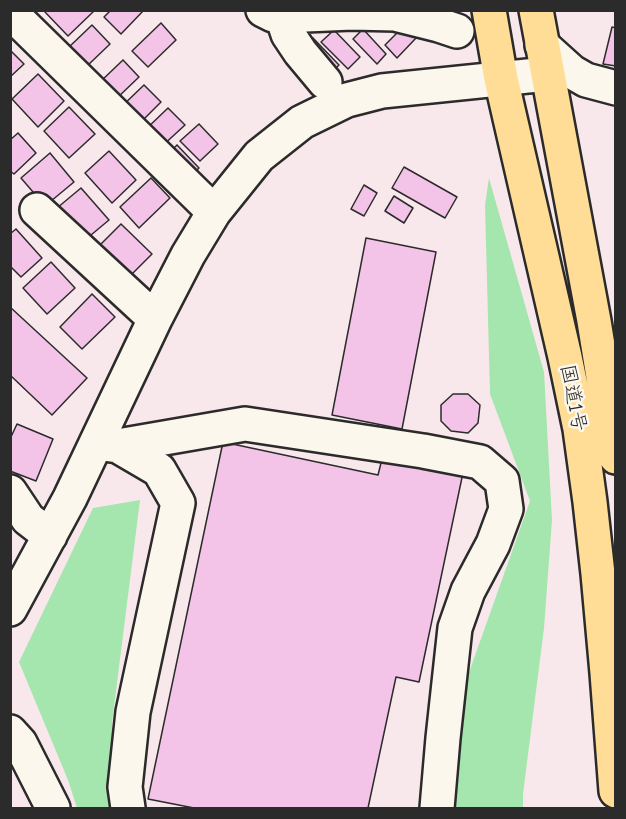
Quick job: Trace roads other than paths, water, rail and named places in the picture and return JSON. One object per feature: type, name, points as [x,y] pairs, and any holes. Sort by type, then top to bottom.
[{"type":"highway","name":"国道1号","points":[[489,10],[501,79],[580,429],[598,574],[615,792]]},
{"type":"highway","name":"国道1号","points":[[536,10],[594,321],[615,457]]},
{"type":"street","points":[[13,12],[214,212]]},
{"type":"street","points":[[273,13],[395,14],[448,28]]},
{"type":"street","points":[[273,13],[300,52],[325,82]]},
{"type":"street","points":[[10,609],[50,536],[107,444],[155,320],[188,255],[214,212],[259,156],[302,122],[347,100],[382,92],[501,79],[545,60],[586,80],[615,88]]},
{"type":"street","points":[[37,210],[155,320]]},
{"type":"street","points":[[107,444],[245,424],[480,462],[502,481],[506,510],[493,544],[468,591],[455,628],[442,738],[437,808]]},
{"type":"street","points":[[107,444],[159,470],[178,503],[133,712],[125,787],[128,808]]},
{"type":"street","points":[[10,492],[28,519],[50,536]]},
{"type":"street","points":[[10,732],[20,743],[53,808]]}]
